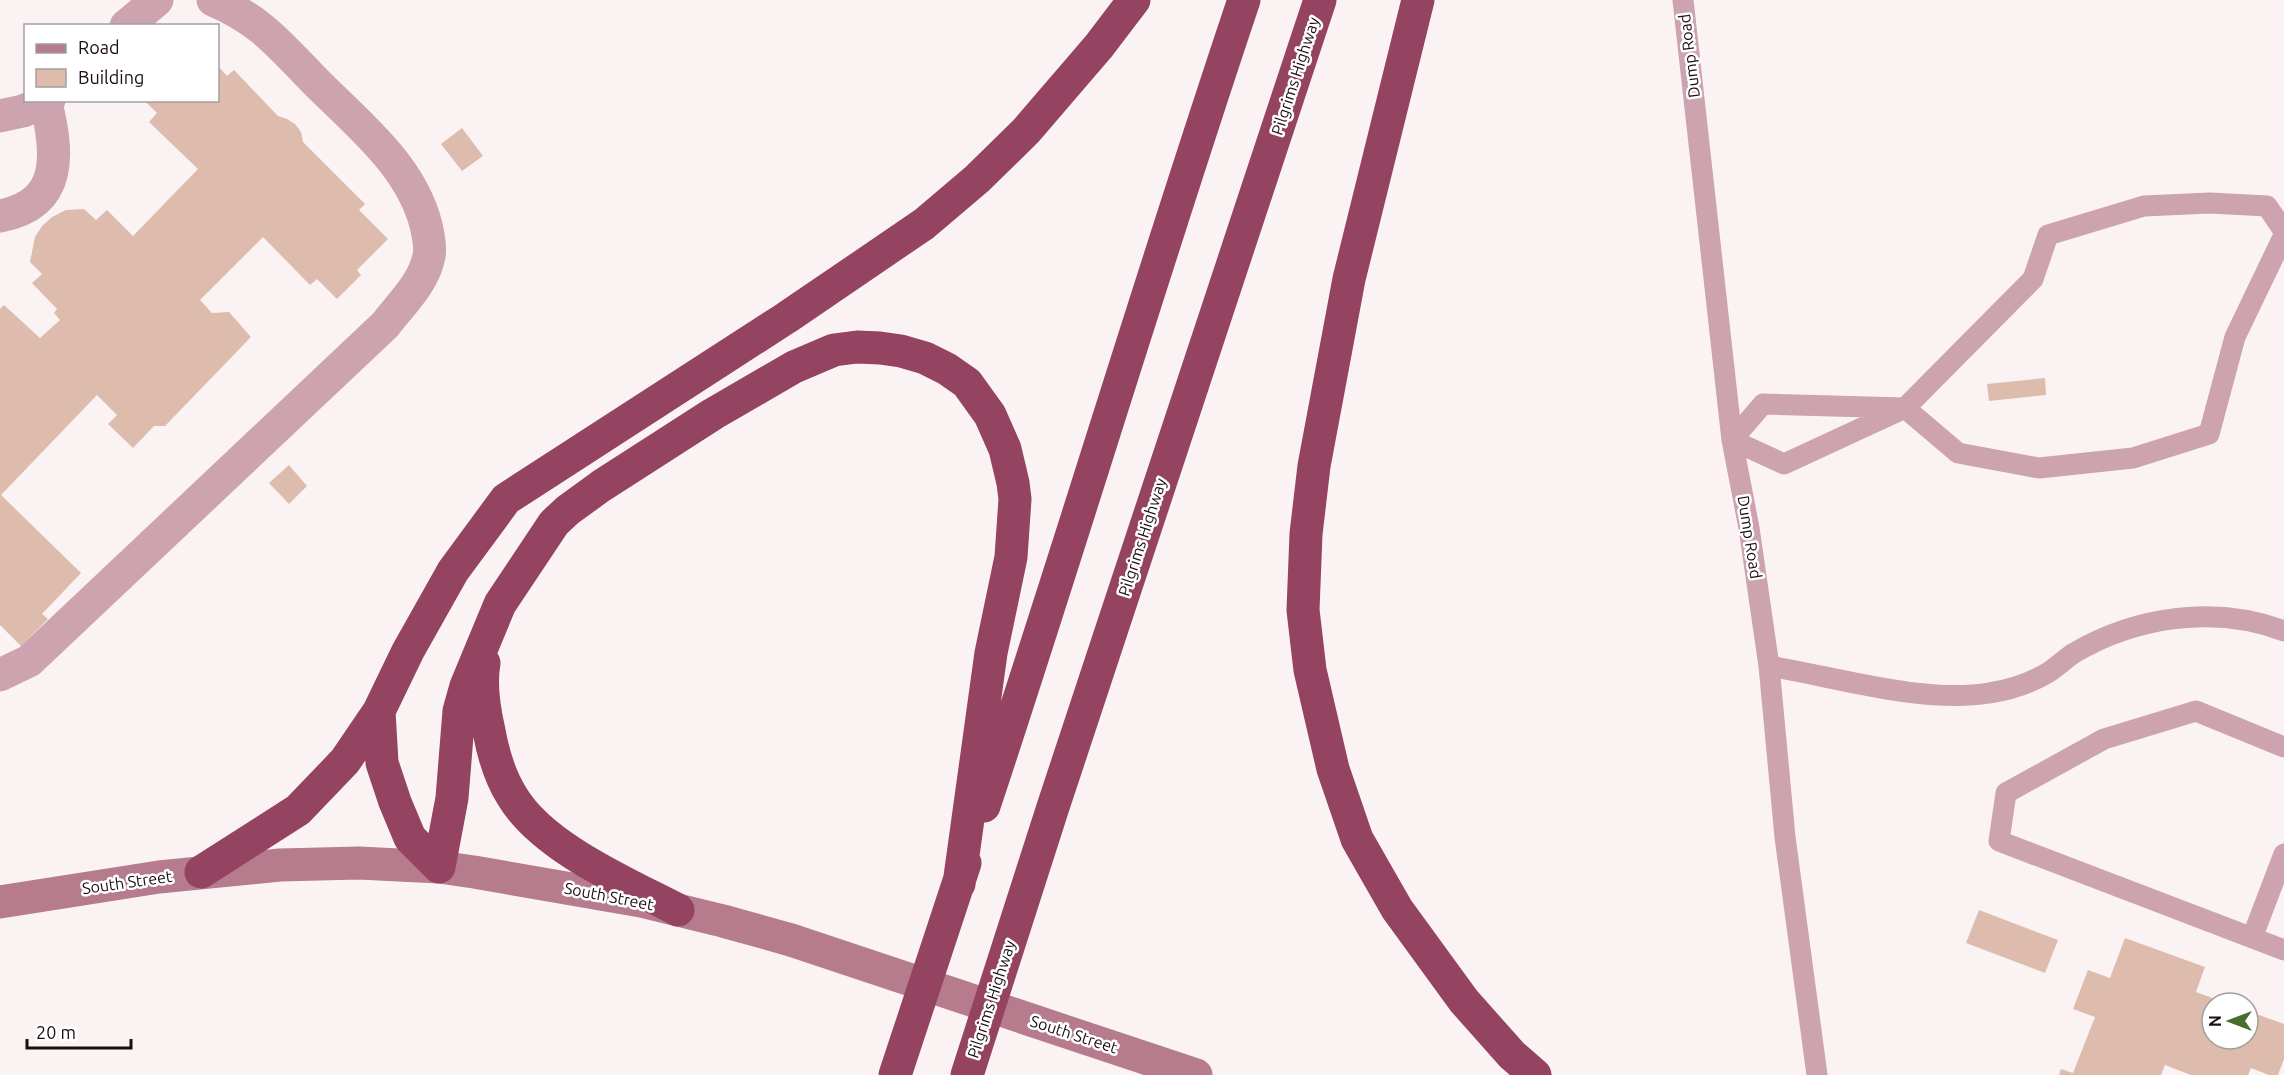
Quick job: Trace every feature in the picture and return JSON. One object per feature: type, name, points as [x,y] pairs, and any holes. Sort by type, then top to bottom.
[{"type":"highway","points":[[201,872],[306,803],[345,761],[380,711],[413,642],[453,571],[506,499],[777,325],[924,224],[977,179],[1026,131],[1099,46],[1134,0]]},
{"type":"highway","points":[[895,1075],[1063,566],[1175,203],[1244,0]]},
{"type":"highway","name":"Pilgrims Highway","points":[[967,1075],[1320,0]]},
{"type":"highway","points":[[1418,0],[1349,279],[1314,466],[1306,534],[1303,610],[1310,670],[1333,769],[1357,839],[1397,909],[1464,1001],[1512,1055],[1535,1075]]},
{"type":"highway","points":[[439,867],[452,798],[459,711],[466,686],[500,604],[554,523],[601,486],[712,414],[784,372],[834,350],[857,347],[901,351],[925,358],[947,369],[967,383],[990,415],[1005,449],[1015,499],[1011,557],[991,653],[958,884]]},
{"type":"highway","points":[[487,637],[483,670],[486,719],[503,781],[512,798],[524,813],[555,840],[592,864],[678,910]]},
{"type":"highway","points":[[380,711],[382,763],[395,802],[410,838],[439,867]]},
{"type":"main road","name":"South Street","points":[[0,902],[201,872],[359,863],[439,867],[592,892],[678,910],[792,940],[1196,1075]]},
{"type":"street","points":[[128,24],[157,0]]},
{"type":"street","points":[[0,675],[29,661],[385,325],[420,279],[429,255],[429,236],[417,197],[390,158],[275,38],[254,22],[213,0]]},
{"type":"street","points":[[0,116],[47,102],[55,159],[53,176],[40,196],[21,210],[0,216]]},
{"type":"lane","name":"Dump Road","points":[[1683,0],[1732,440],[1749,528],[1769,666],[1785,837],[1817,1075]]},
{"type":"lane","points":[[1905,408],[1762,404],[1732,440],[1784,464],[1905,408],[2033,279],[2048,235],[2144,206],[2210,203],[2267,206],[2284,233],[2235,337],[2209,434],[2133,458],[2039,468],[1958,453],[1905,408]]},
{"type":"lane","points":[[1769,666],[1912,692],[1939,696],[1965,696],[2015,687],[2039,678],[2074,653],[2149,623],[2182,618],[2223,616],[2256,622],[2284,631]]},
{"type":"lane","points":[[2284,747],[2196,711],[2104,739],[2006,793],[1999,841],[2284,950]]},
{"type":"lane","points":[[2252,938],[2284,854]]},
{"type":"building","points":[[219,67],[227,76],[234,70],[278,116],[295,124],[301,132],[303,142],[365,204],[359,210],[388,239],[357,270],[361,275],[337,299],[317,279],[310,285],[263,237],[200,300],[212,313],[229,312],[251,337],[165,426],[154,426],[133,448],[108,424],[117,415],[97,395],[1,495],[81,573],[42,614],[48,619],[21,646],[0,625],[0,309],[4,305],[40,338],[60,320],[54,313],[57,309],[32,283],[42,274],[30,262],[35,237],[42,226],[52,217],[66,210],[84,209],[96,220],[107,210],[133,236],[198,169],[149,122],[157,113],[146,102],[219,102]]},
{"type":"building","points":[[462,128],[483,156],[462,171],[441,144]]},
{"type":"building","points":[[2045,378],[2046,395],[1989,401],[1987,384]]},
{"type":"building","points":[[289,465],[307,486],[289,504],[269,483]]},
{"type":"building","points":[[1979,910],[2058,940],[2045,973],[1966,943]]},
{"type":"building","points":[[2125,938],[2205,967],[2196,992],[2200,993],[2200,1051],[2260,1051],[2260,1015],[2284,1024],[2284,1059],[2278,1075],[2269,1075],[2251,1068],[2248,1075],[2191,1075],[2165,1065],[2161,1075],[2059,1075],[2061,1069],[2073,1073],[2095,1017],[2073,1009],[2088,970],[2110,978]]}]
